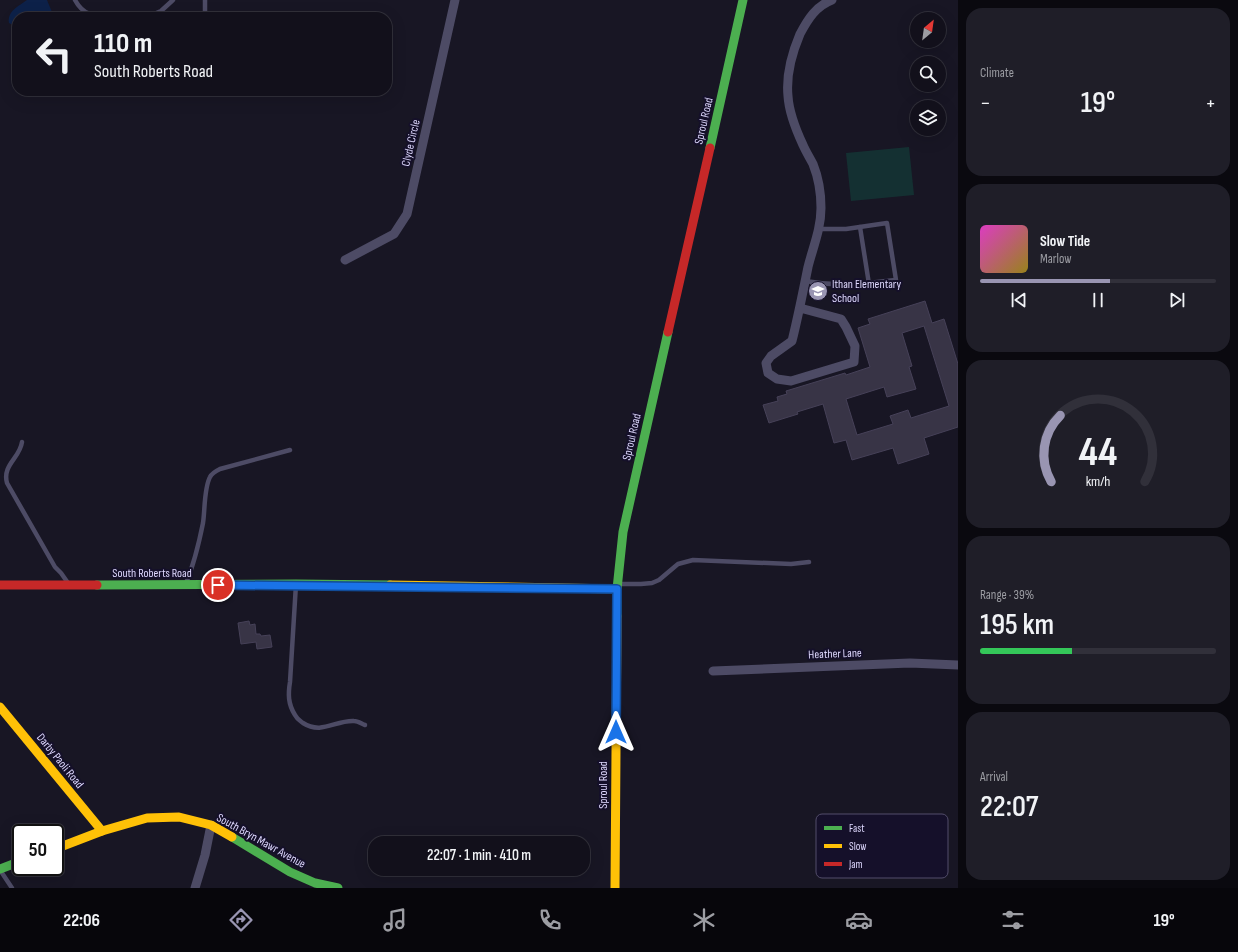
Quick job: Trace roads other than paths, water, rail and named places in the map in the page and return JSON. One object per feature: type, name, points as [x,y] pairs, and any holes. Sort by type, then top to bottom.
[{"type":"main road","name":"Sproul Road","points":[[615,888],[617,586],[623,532],[743,0]]},
{"type":"main road","name":"South Roberts Road","points":[[0,585],[296,584],[617,586]]},
{"type":"main road","name":"Darby Paoli Road","points":[[0,707],[102,831]]},
{"type":"main road","name":"South Bryn Mawr Avenue","points":[[64,845],[102,831],[147,818],[179,817],[211,825],[290,872],[315,883],[338,888]]},
{"type":"main road","points":[[0,869],[12,864]]},
{"type":"street","name":"Clyde Circle","points":[[345,260],[394,234],[407,214],[455,0]]},
{"type":"street","points":[[800,308],[841,319],[855,346],[854,362],[791,381],[777,379],[768,373],[766,363],[771,356],[792,341],[820,222],[821,207],[819,182],[793,120],[788,96],[788,83],[792,57],[797,41],[814,12],[832,0]]},
{"type":"street","name":"Heather Lane","points":[[713,671],[910,662],[958,665]]},
{"type":"street","points":[[195,888],[205,855],[211,825]]},
{"type":"lane","points":[[75,0],[84,12]]},
{"type":"lane","points":[[159,12],[174,0]]},
{"type":"lane","points":[[204,0],[205,12]]},
{"type":"lane","points":[[805,281],[836,285],[869,284],[896,280],[887,223],[846,229],[819,229]]},
{"type":"lane","points":[[860,227],[869,284]]},
{"type":"lane","points":[[22,442],[21,449],[10,464],[5,475],[7,482],[55,567],[69,585]]},
{"type":"lane","points":[[186,585],[193,566],[203,523],[207,485],[210,477],[214,472],[220,469],[290,450]]},
{"type":"lane","points":[[617,586],[652,583],[659,580],[678,564],[692,560],[791,564],[809,562]]},
{"type":"lane","points":[[296,584],[288,694],[290,707],[298,719],[311,728],[328,727],[349,721],[356,721],[365,725]]},
{"type":"lane","points":[[0,869],[12,888]]},
{"type":"water","points":[[27,0],[47,0],[52,12],[12,12]]},
{"type":"water","points":[[12,12],[12,24],[9,23]]},
{"type":"place","name":"Ithan Elementary School","points":[[818,291]]}]
